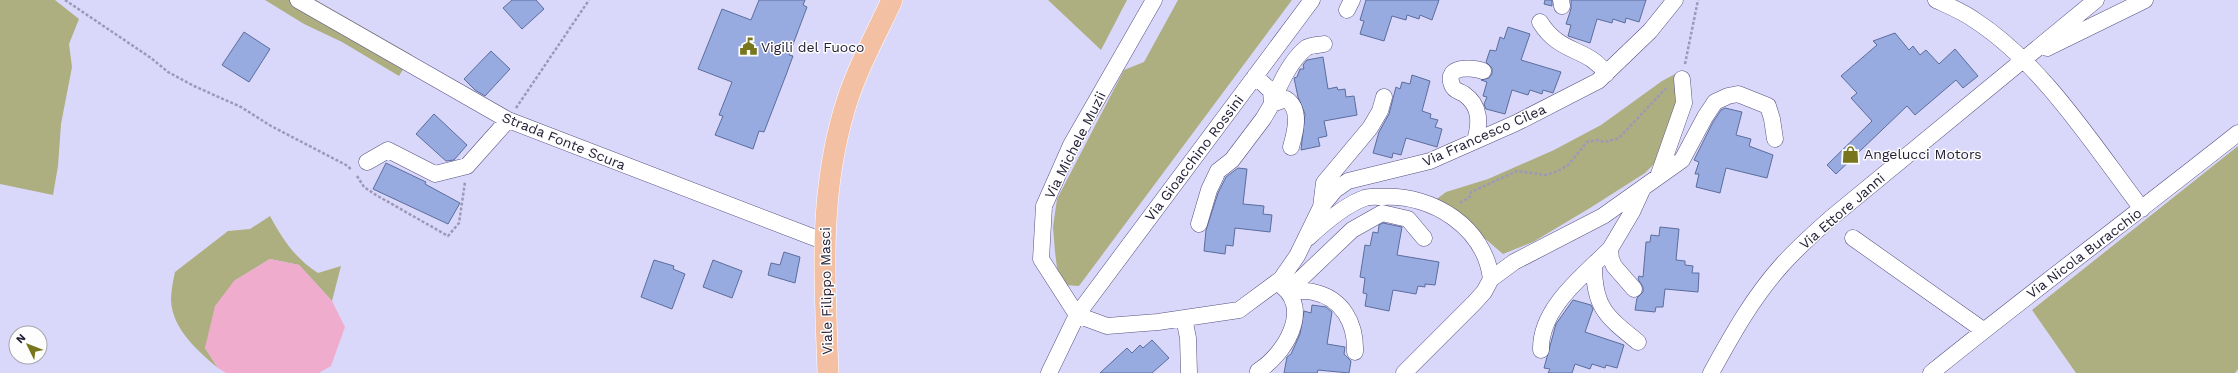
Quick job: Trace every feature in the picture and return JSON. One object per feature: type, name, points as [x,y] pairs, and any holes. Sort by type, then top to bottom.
[{"type":"main road","name":"Viale Filippo Masci","points":[[828,373],[823,241],[830,170],[844,111],[865,55],[892,2]]},
{"type":"street","name":"Strada Fonte Scura","points":[[298,0],[508,120],[823,241]]},
{"type":"street","name":"Via Michele Muzii","points":[[1076,315],[1041,259],[1044,206],[1071,145],[1154,0]]},
{"type":"street","name":"Via Gioacchino Rossini","points":[[1049,373],[1076,315],[1312,0]]},
{"type":"street","name":"Via Francesco Cilea","points":[[1076,315],[1106,326],[1158,322],[1239,310],[1283,287],[1321,207],[1335,190],[1348,181],[1430,161],[1475,141],[1598,81],[1634,48],[1670,3],[1679,0]]},
{"type":"street","points":[[1936,0],[1975,20],[1993,33],[2042,78],[2142,210]]},
{"type":"street","points":[[2022,60],[2096,0]]},
{"type":"street","points":[[2022,60],[2146,0]]},
{"type":"street","points":[[1540,22],[1546,32],[1557,43],[1593,58],[1606,74]]},
{"type":"street","points":[[1199,224],[1218,171],[1232,160],[1272,104],[1277,90],[1291,66],[1307,47],[1324,44]]},
{"type":"street","name":"Via Ettore Janni","points":[[1712,373],[1742,320],[1768,282],[1794,252],[1831,218],[2022,60]]},
{"type":"street","points":[[1475,141],[1479,126],[1478,112],[1473,101],[1456,90],[1451,84],[1451,78],[1455,72],[1463,67],[1471,67],[1483,71]]},
{"type":"street","points":[[1255,76],[1271,91],[1272,104]]},
{"type":"street","points":[[1658,177],[1684,104],[1682,79]]},
{"type":"street","points":[[1404,373],[1474,303],[1484,292],[1491,279],[1514,262],[1603,216],[1682,160],[1705,117],[1715,102],[1728,96],[1738,94],[1768,106],[1776,139]]},
{"type":"street","points":[[1321,207],[1324,183],[1370,128],[1380,111],[1384,97]]},
{"type":"street","points":[[1272,104],[1286,99],[1290,102],[1295,111],[1295,132],[1291,147]]},
{"type":"street","points":[[367,162],[388,150],[434,174],[467,166],[508,120]]},
{"type":"street","name":"Via Nicola Buracchio","points":[[1931,373],[1983,330],[2142,210],[2238,133]]},
{"type":"street","points":[[1542,350],[1543,328],[1552,311],[1610,249],[1632,212],[1643,188]]},
{"type":"street","name":"Via Francesco Cilea","points":[[1303,243],[1327,222],[1366,198],[1397,196],[1426,202],[1440,209],[1473,234],[1485,256],[1491,279]]},
{"type":"street","points":[[1283,287],[1352,230],[1382,213],[1408,219],[1424,238]]},
{"type":"street","points":[[1853,238],[1983,330]]},
{"type":"street","points":[[1610,249],[1611,259],[1614,266],[1634,289]]},
{"type":"street","points":[[1594,266],[1596,293],[1606,315],[1638,342]]},
{"type":"street","points":[[1283,287],[1313,291],[1338,302],[1349,318],[1354,332],[1355,352]]},
{"type":"street","points":[[1258,371],[1274,359],[1289,335],[1295,311],[1293,299],[1283,287]]},
{"type":"street","points":[[1184,318],[1188,338],[1188,373]]},
{"type":"path","points":[[65,0],[151,58],[168,72],[241,108],[271,126],[346,165],[364,187],[448,236],[459,223],[467,166]]},
{"type":"path","points":[[508,120],[589,0]]},
{"type":"path","points":[[1440,209],[1464,201],[1470,196],[1471,192],[1517,171],[1546,175],[1558,171],[1568,165],[1587,142],[1597,140],[1605,142],[1619,138],[1634,125],[1644,110],[1655,98],[1669,86],[1682,79],[1698,0]]},
{"type":"green space","points":[[0,0],[55,0],[79,19],[69,44],[72,67],[61,124],[58,166],[53,195],[0,184]]},
{"type":"green space","points":[[265,0],[316,0],[412,55],[399,76],[342,42],[304,24]]},
{"type":"green space","points":[[1048,0],[1127,0],[1101,50]]},
{"type":"green space","points":[[1178,0],[1292,0],[1079,286],[1065,285],[1057,268],[1055,252],[1053,227],[1057,199],[1124,70],[1144,62]]},
{"type":"green space","points":[[1677,73],[1681,89],[1663,155],[1645,173],[1533,242],[1503,254],[1461,218],[1434,201],[1446,192],[1488,179],[1554,150],[1601,125],[1662,81]]},
{"type":"green space","points":[[2238,146],[2238,369],[2235,373],[2076,373],[2032,310]]},
{"type":"green space","points":[[270,216],[290,248],[296,255],[318,273],[341,266],[332,301],[299,265],[270,259],[234,281],[205,348],[218,368],[187,338],[176,320],[172,311],[171,300],[175,272],[228,231],[250,229]]},
{"type":"shaded area","points":[[270,259],[299,265],[332,301],[345,327],[331,366],[319,373],[226,373],[218,368],[205,348],[215,306],[234,281]]},
{"type":"building","points":[[512,0],[536,0],[544,9],[522,29],[503,8]]},
{"type":"building","points":[[759,0],[805,0],[803,5],[807,7],[789,55],[793,56],[786,75],[764,132],[759,131],[753,149],[715,135],[723,116],[719,115],[732,82],[698,69],[722,9],[751,20]]},
{"type":"building","points":[[1366,0],[1439,0],[1432,20],[1420,15],[1419,19],[1407,15],[1406,20],[1392,16],[1384,41],[1360,34],[1364,21],[1360,20]]},
{"type":"building","points":[[1545,0],[1552,0],[1552,6],[1544,4]]},
{"type":"building","points":[[1571,0],[1646,0],[1639,22],[1626,18],[1625,23],[1613,19],[1612,23],[1597,19],[1590,43],[1568,36],[1571,25],[1566,24],[1571,9]]},
{"type":"building","points":[[1508,27],[1530,34],[1521,60],[1561,72],[1553,93],[1543,90],[1542,94],[1530,90],[1528,95],[1512,90],[1505,114],[1486,109],[1484,104],[1487,97],[1483,96],[1487,82],[1481,80],[1489,78],[1492,74],[1492,68],[1486,62],[1490,50],[1496,51],[1500,37],[1504,39]]},
{"type":"building","points":[[244,32],[270,49],[249,82],[222,65]]},
{"type":"building","points":[[1895,33],[1909,50],[1913,46],[1920,55],[1926,50],[1939,64],[1955,49],[1978,76],[1963,88],[1956,80],[1915,115],[1907,106],[1836,174],[1827,165],[1872,121],[1851,98],[1857,93],[1841,76],[1877,45],[1873,41]]},
{"type":"building","points":[[491,51],[510,69],[485,96],[475,90],[464,79]]},
{"type":"building","points":[[1323,57],[1328,89],[1337,87],[1338,90],[1345,89],[1346,97],[1354,96],[1357,115],[1324,121],[1327,136],[1318,138],[1320,146],[1301,150],[1305,114],[1298,97],[1294,78],[1297,77],[1300,69],[1304,69],[1303,65],[1307,60]]},
{"type":"building","points":[[1412,75],[1430,81],[1422,111],[1431,114],[1430,118],[1438,120],[1435,127],[1442,129],[1437,147],[1406,138],[1401,155],[1393,153],[1392,158],[1373,153],[1379,132],[1389,114],[1396,87],[1400,89],[1402,82],[1410,84]]},
{"type":"building","points":[[1725,108],[1742,112],[1736,135],[1751,139],[1749,146],[1773,155],[1767,178],[1726,168],[1720,193],[1696,187],[1699,174],[1695,174],[1699,162],[1694,160],[1713,122],[1721,110]]},
{"type":"building","points":[[434,114],[467,145],[454,160],[446,161],[416,134]]},
{"type":"building","points":[[386,163],[426,182],[425,184],[460,203],[448,224],[373,189]]},
{"type":"building","points":[[1238,168],[1247,169],[1243,204],[1264,206],[1263,214],[1272,215],[1270,232],[1235,228],[1233,246],[1226,245],[1225,254],[1204,251],[1206,230],[1218,193],[1226,177]]},
{"type":"building","points":[[1383,223],[1402,227],[1397,255],[1439,262],[1435,285],[1425,284],[1425,287],[1418,286],[1416,294],[1393,290],[1389,311],[1365,306],[1367,294],[1363,293],[1365,278],[1360,277],[1365,245],[1370,246],[1373,232],[1378,233],[1379,225]]},
{"type":"building","points":[[1660,227],[1679,229],[1676,260],[1685,261],[1685,265],[1693,266],[1692,273],[1699,273],[1698,292],[1665,289],[1663,307],[1656,307],[1655,312],[1635,310],[1637,298],[1643,292],[1643,287],[1638,279],[1639,276],[1643,277],[1646,242],[1650,242],[1651,235],[1659,236]]},
{"type":"building","points":[[784,252],[800,257],[795,283],[768,275],[771,263],[780,265]]},
{"type":"building","points":[[654,260],[674,266],[673,269],[685,274],[672,309],[641,297]]},
{"type":"building","points":[[713,260],[742,271],[732,298],[703,287]]},
{"type":"building","points":[[1573,300],[1591,305],[1593,309],[1585,332],[1624,345],[1617,368],[1606,365],[1605,368],[1592,364],[1590,369],[1575,364],[1572,373],[1548,373],[1550,369],[1544,368],[1556,324]]},
{"type":"building","points":[[1312,305],[1326,307],[1332,312],[1327,344],[1345,347],[1344,354],[1351,361],[1349,373],[1318,370],[1317,373],[1284,373],[1287,357],[1291,354],[1300,334],[1304,311],[1311,313]]},
{"type":"building","points":[[1152,340],[1169,358],[1152,373],[1100,373],[1127,348],[1132,353],[1140,345],[1143,348]]},
{"type":"place","name":"Vigili del Fuoco","points":[[748,47]]},
{"type":"place","name":"Angelucci Motors","points":[[1851,154]]}]
